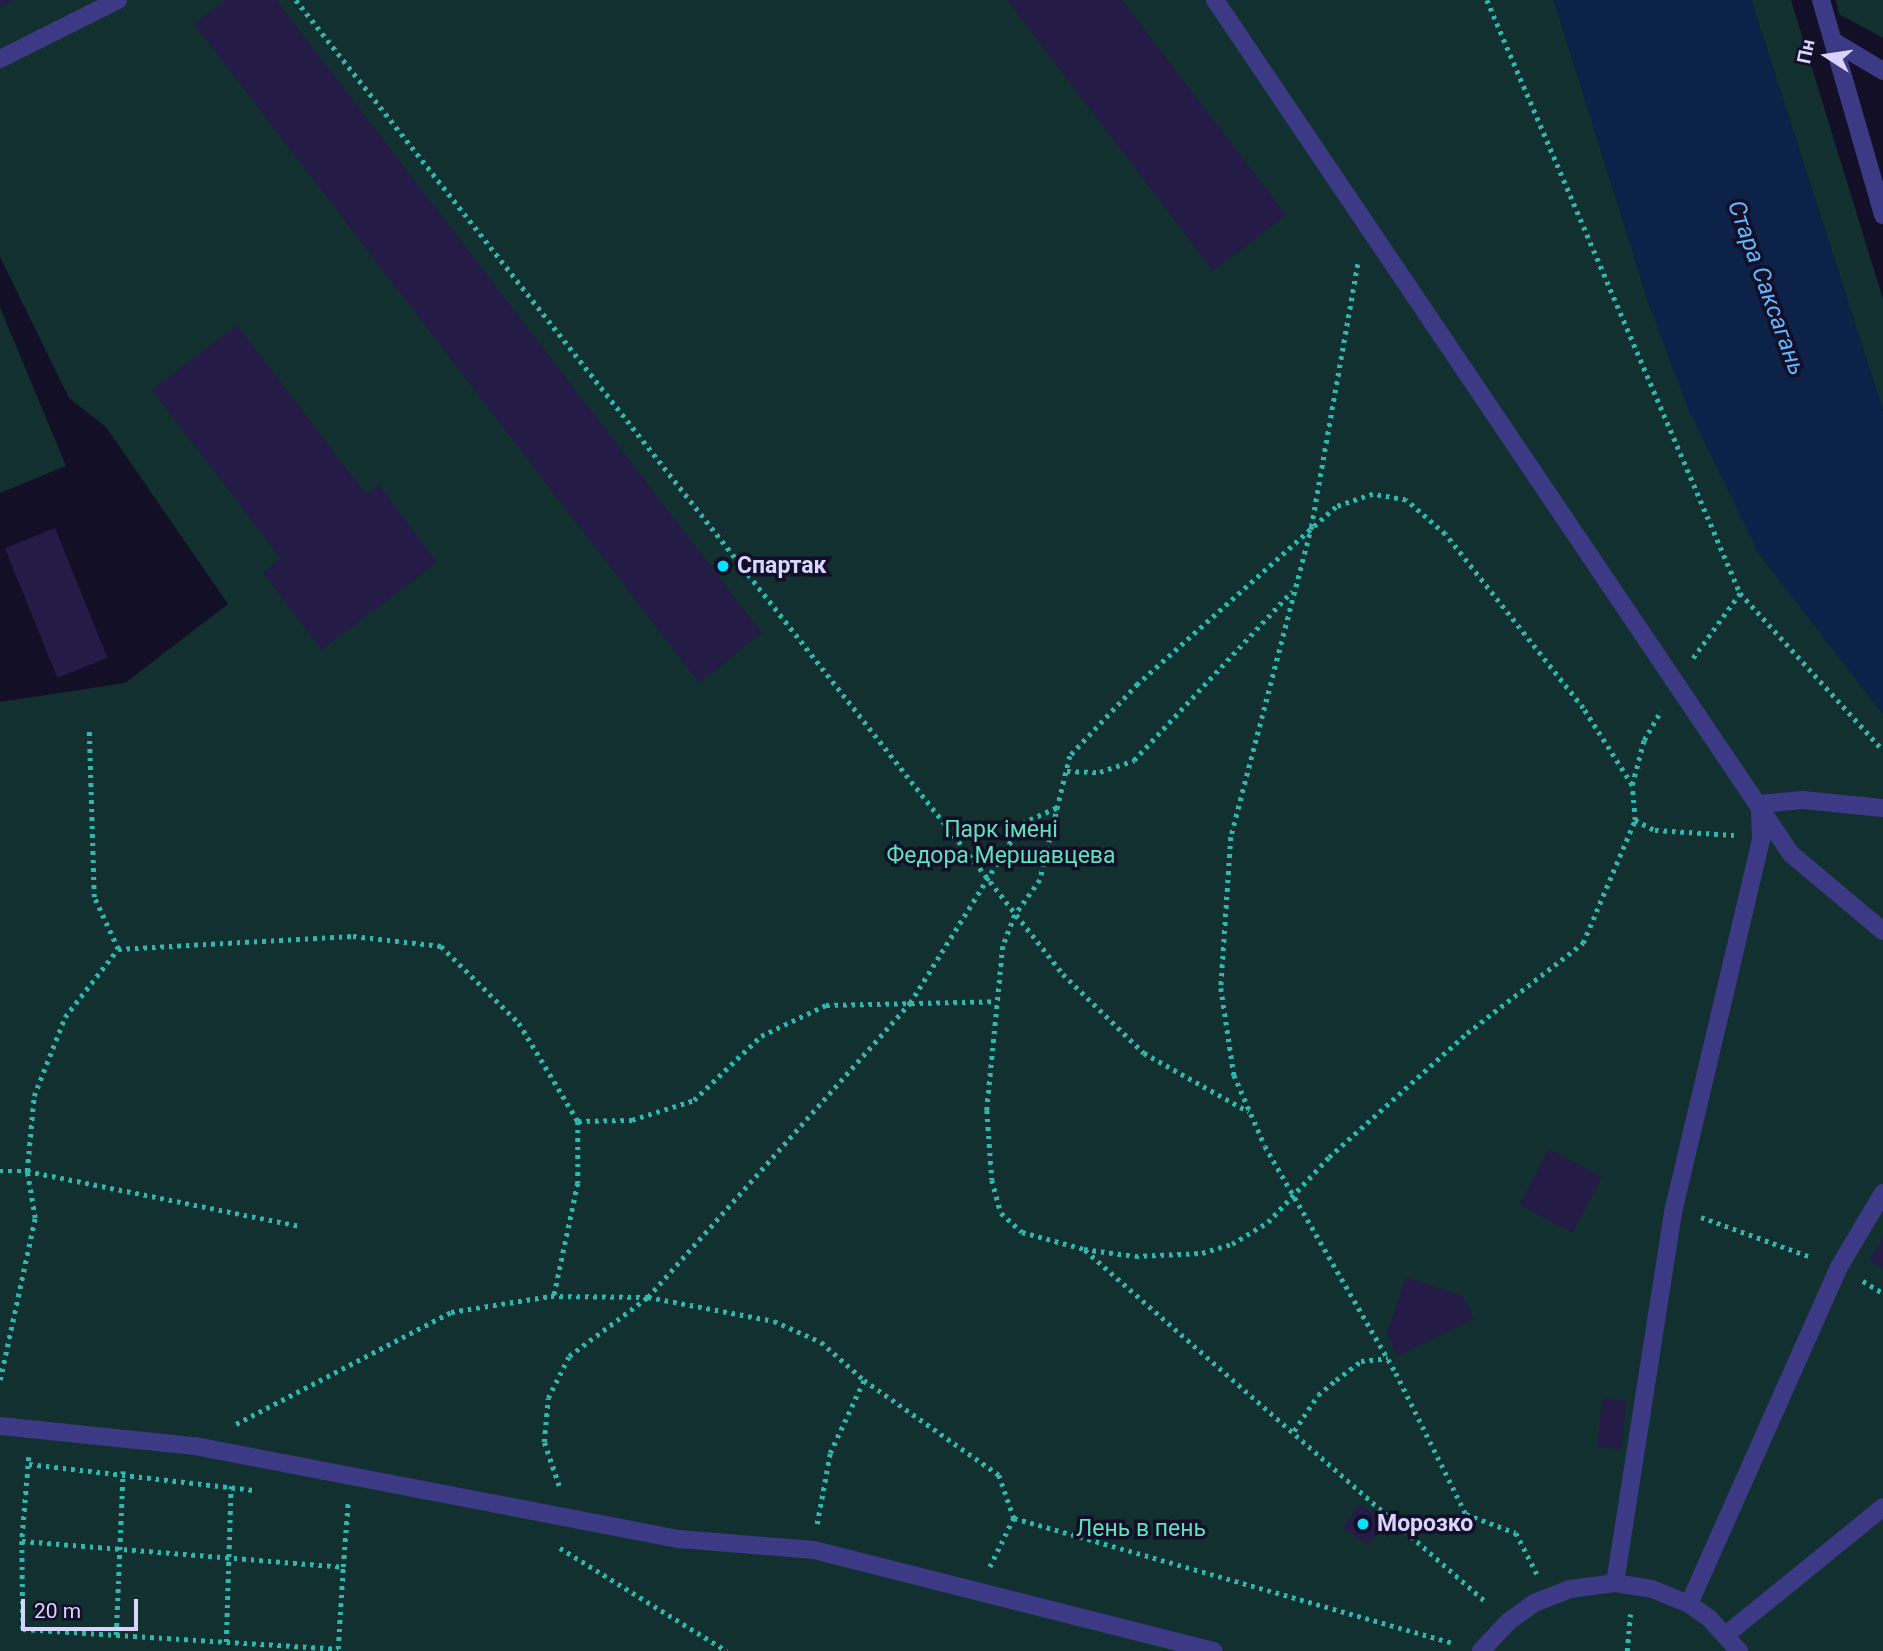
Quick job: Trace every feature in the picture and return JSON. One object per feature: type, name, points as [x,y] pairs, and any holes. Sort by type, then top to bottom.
[{"type":"street","points":[[0,59],[118,0]]},
{"type":"street","points":[[1215,0],[1760,804],[1791,854],[1883,931]]},
{"type":"street","points":[[1821,0],[1883,215]]},
{"type":"street","points":[[1833,41],[1883,71]]},
{"type":"street","points":[[1760,804],[1802,800],[1883,808]]},
{"type":"street","points":[[1615,1583],[1674,1208],[1760,840],[1760,804]]},
{"type":"street","points":[[1689,1604],[1839,1266],[1883,1193]]},
{"type":"street","points":[[0,1426],[195,1446],[680,1539],[814,1550],[1213,1651]]},
{"type":"street","points":[[1727,1634],[1883,1507]]},
{"type":"street","points":[[1481,1651],[1508,1622],[1549,1596],[1615,1583],[1652,1589],[1689,1604],[1727,1634],[1739,1651]]},
{"type":"path","points":[[296,0],[1063,974],[1144,1053],[1250,1113]]},
{"type":"path","points":[[1488,0],[1740,593],[1883,750]]},
{"type":"path","points":[[1365,221],[1312,526],[1292,591],[1231,837],[1221,989],[1234,1075],[1250,1113],[1388,1358],[1466,1514],[1516,1533],[1549,1596]]},
{"type":"path","points":[[1632,785],[1583,708],[1463,555],[1406,500],[1373,494],[1336,507],[1312,526],[1094,729],[1070,756],[1040,880],[1015,915],[1003,946],[987,1110],[992,1180],[1001,1213],[1022,1232],[1084,1249],[1135,1256],[1202,1253],[1232,1244],[1268,1222],[1295,1197],[1329,1157],[1467,1033],[1583,943],[1635,820],[1655,830],[1760,840]]},
{"type":"path","points":[[1067,771],[1100,772],[1134,760],[1292,591]]},
{"type":"path","points":[[89,731],[94,897],[118,949]]},
{"type":"path","points":[[589,1520],[565,1498],[551,1471],[544,1442],[548,1398],[569,1356],[648,1297],[910,1003],[985,877],[1022,823],[1058,807]]},
{"type":"path","points":[[0,1380],[35,1218],[27,1171],[34,1096],[65,1017],[118,949],[354,936],[441,946],[519,1023],[578,1121],[578,1182],[554,1296]]},
{"type":"path","points":[[578,1121],[632,1119],[694,1100],[761,1036],[826,1005],[996,1001]]},
{"type":"path","points":[[0,1171],[27,1171],[301,1226]]},
{"type":"path","points":[[1674,1208],[1839,1266],[1883,1293]]},
{"type":"path","points":[[1084,1249],[1508,1622]]},
{"type":"path","points":[[195,1446],[451,1312],[554,1296],[648,1297],[774,1321],[821,1342],[864,1380],[999,1475],[1014,1518],[978,1591]]},
{"type":"path","points":[[1294,1431],[1318,1395],[1336,1380],[1361,1362],[1388,1358]]},
{"type":"path","points":[[814,1550],[830,1453],[864,1380]]},
{"type":"path","points":[[27,1429],[29,1464],[22,1541],[23,1629],[338,1649],[351,1474]]},
{"type":"path","points":[[116,1635],[125,1438]]},
{"type":"path","points":[[226,1642],[232,1453]]},
{"type":"path","points":[[29,1464],[257,1490]]},
{"type":"path","points":[[335,1499],[348,1501]]},
{"type":"path","points":[[1014,1518],[1481,1651]]},
{"type":"path","points":[[22,1541],[344,1567]]},
{"type":"path","points":[[549,1542],[597,1567],[727,1651]]},
{"type":"green space","name":"Парк імені Федора Мершавцева","points":[[0,0],[1554,0],[1651,310],[1758,552],[1883,714],[1883,1651],[0,1651],[0,702],[125,683],[228,604],[106,427],[69,398],[0,257]]},
{"type":"green space","points":[[1751,0],[1791,0],[1883,299],[1883,411]]},
{"type":"green space","points":[[1836,0],[1883,0],[1883,38],[1839,14]]},
{"type":"green space","points":[[0,307],[66,466],[0,493]]},
{"type":"water","name":"Стара Саксагань","points":[[1554,0],[1751,0],[1883,411],[1883,714],[1758,552],[1689,411],[1651,310]]},
{"type":"building","points":[[0,0],[14,0],[0,7]]},
{"type":"building","points":[[225,0],[276,0],[762,633],[699,683],[194,24]]},
{"type":"building","points":[[1007,0],[1122,0],[1286,215],[1213,271]]},
{"type":"building","points":[[237,325],[366,494],[379,485],[437,562],[322,650],[263,573],[281,559],[152,390]]},
{"type":"building","points":[[55,528],[107,658],[57,678],[5,548]]},
{"type":"building","points":[[1549,1149],[1602,1177],[1572,1233],[1519,1205]]},
{"type":"building","points":[[1883,1238],[1883,1269],[1869,1260]]},
{"type":"building","points":[[1406,1277],[1463,1296],[1474,1319],[1397,1356],[1387,1333]]},
{"type":"building","points":[[1603,1398],[1627,1401],[1621,1450],[1597,1447]]},
{"type":"building","name":"Морозко","points":[[1359,1504],[1384,1520],[1368,1545],[1343,1528]]},
{"type":"place","name":"Спартак","points":[[723,566]]},
{"type":"place","name":"Морозко","points":[[1363,1524]]},
{"type":"park label","name":"Лень в пень","points":[[1141,1529]]}]
